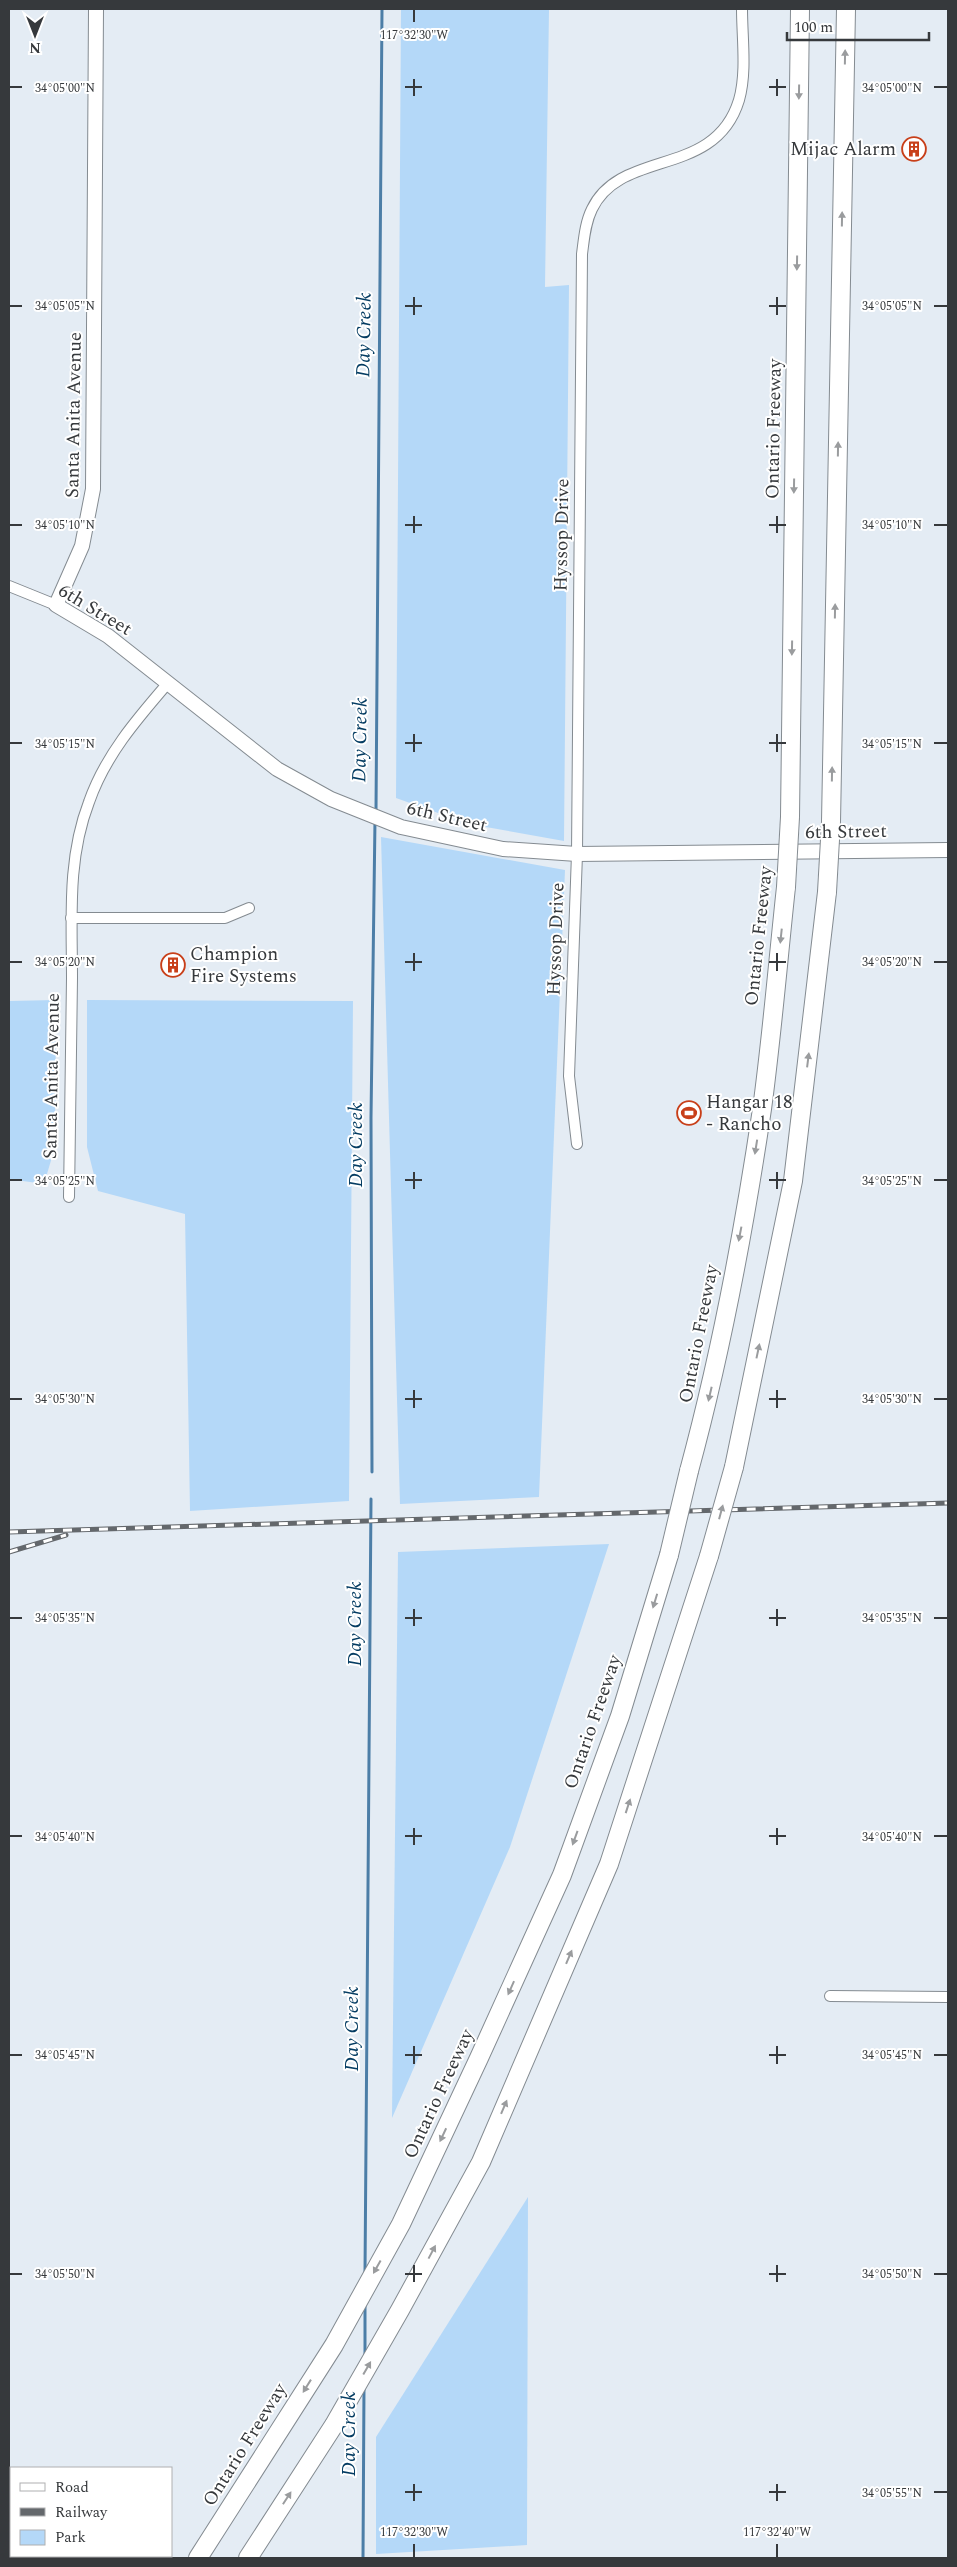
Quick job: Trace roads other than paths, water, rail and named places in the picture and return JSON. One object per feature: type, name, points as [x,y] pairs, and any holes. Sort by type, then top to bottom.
[{"type":"highway","name":"Ontario Freeway","points":[[198,2558],[334,2345],[401,2224],[562,1875],[620,1716],[669,1555],[710,1393],[762,1108],[786,887],[790,817],[800,9]]},
{"type":"highway","points":[[248,2558],[334,2425],[400,2310],[481,2162],[609,1864],[709,1556],[734,1467],[793,1182],[827,892],[832,822],[846,9]]},
{"type":"street","name":"Santa Anita Avenue","points":[[56,606],[82,546],[93,489],[96,9]]},
{"type":"street","name":"Hyssop Drive","points":[[577,1144],[569,1076],[577,854],[582,262],[585,231],[592,208],[610,187],[630,174],[687,156],[706,146],[732,118],[742,83],[742,9]]},
{"type":"street","name":"6th Street","points":[[9,586],[56,606],[108,636],[277,769],[350,808],[401,827],[503,849],[577,854],[948,850]]},
{"type":"street","name":"Santa Anita Avenue","points":[[69,1197],[71,918],[74,858],[89,801],[116,748],[168,683]]},
{"type":"street","points":[[71,918],[225,918],[249,908]]},
{"type":"street","points":[[830,1996],[948,1997]]},
{"type":"waterway","name":"Day Creek","points":[[376,811],[382,9]]},
{"type":"waterway","name":"Day Creek","points":[[372,1472],[371,1118],[375,820]]},
{"type":"waterway","name":"Day Creek","points":[[365,2273],[371,1499]]},
{"type":"waterway","name":"Day Creek","points":[[365,2304],[365,2358]]},
{"type":"waterway","name":"Day Creek","points":[[363,2558],[364,2386]]},
{"type":"railway","points":[[9,1532],[948,1503]]},
{"type":"railway","points":[[9,1552],[66,1535]]},
{"type":"place","name":"Mijac Alarm","points":[[914,149]]},
{"type":"place","name":"Champion Fire Systems","points":[[173,965]]},
{"type":"place","name":"Hangar 18 - Rancho","points":[[689,1113]]}]
